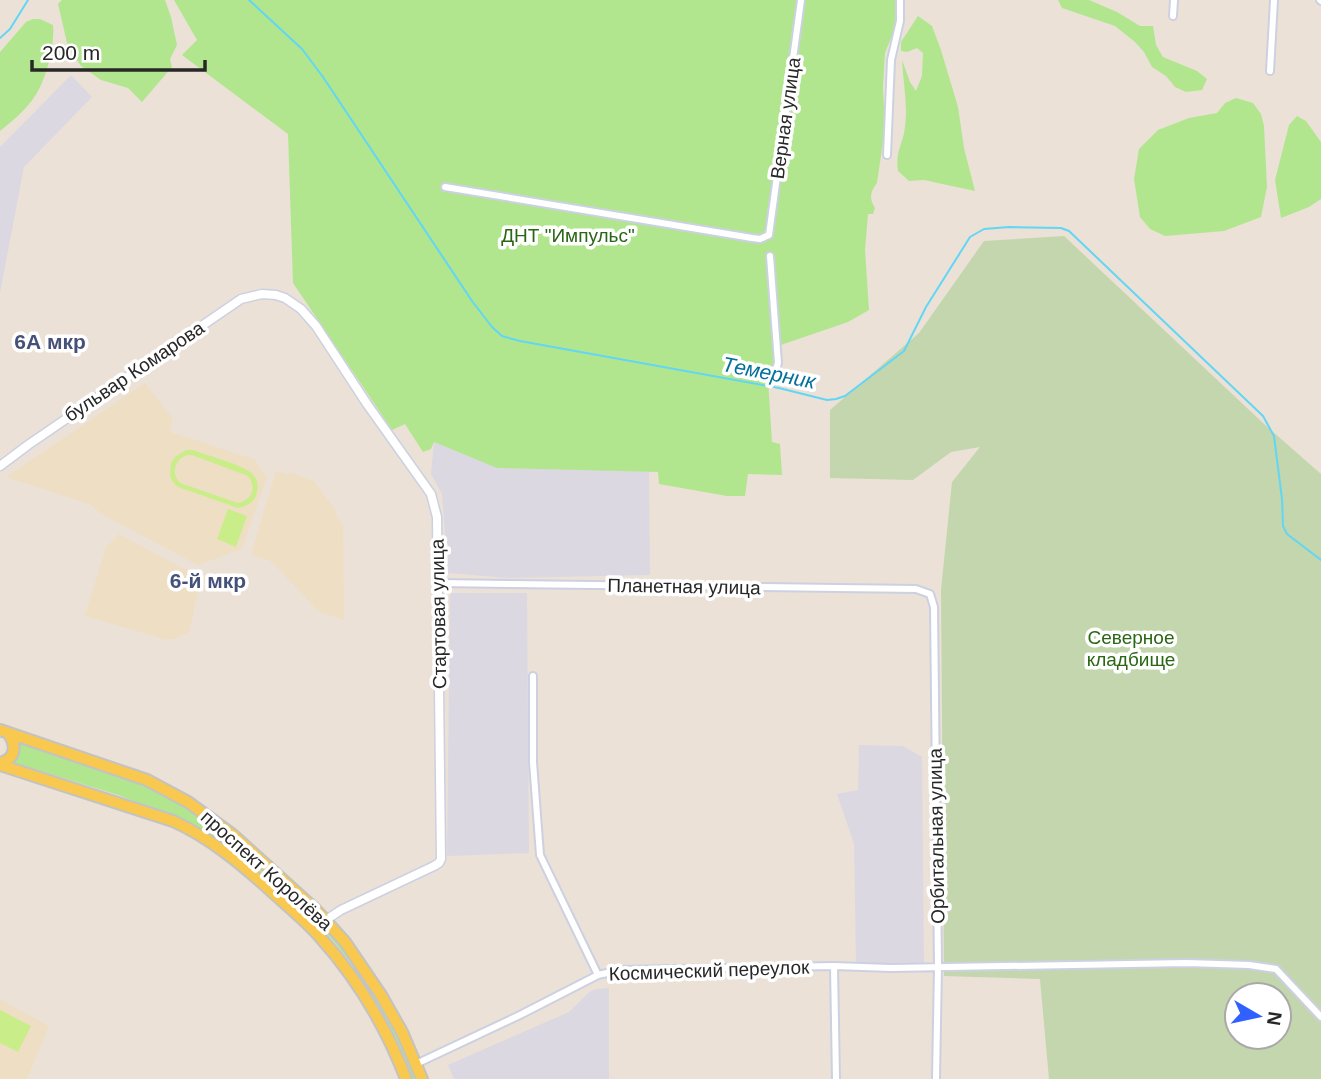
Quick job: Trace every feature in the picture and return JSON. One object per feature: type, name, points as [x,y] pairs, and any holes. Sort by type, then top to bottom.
[{"type":"main road","name":"проспект Королёва","points":[[4,731],[129,773],[167,789],[208,815],[326,920],[353,953],[376,986],[402,1032],[422,1079]]},
{"type":"main road","points":[[0,764],[10,759],[15,745],[13,739],[4,731]]},
{"type":"main road","name":"проспект Королёва","points":[[0,764],[173,821],[211,842],[245,868],[327,944],[379,1021],[406,1079]]},
{"type":"main road","points":[[245,868],[248,860],[257,857]]},
{"type":"street","name":"Верная улица","points":[[445,187],[752,238],[760,239],[769,235],[801,0]]},
{"type":"street","points":[[887,155],[891,60],[900,21],[900,0]]},
{"type":"street","points":[[1173,16],[1174,0]]},
{"type":"street","points":[[1270,71],[1274,0]]},
{"type":"street","points":[[768,377],[775,372],[778,363],[770,256]]},
{"type":"street","name":"бульвар Комарова","points":[[0,466],[230,305],[251,296],[276,295]]},
{"type":"street","name":"Стартовая улица","points":[[276,295],[292,302],[316,326],[431,495],[437,517],[441,859],[434,866],[341,910],[326,920]]},
{"type":"street","name":"Планетная улица","points":[[438,583],[916,589],[930,594]]},
{"type":"street","name":"Орбитальная улица","points":[[930,594],[933,607],[938,967],[936,1079]]},
{"type":"street","points":[[533,676],[533,762],[540,855],[598,975]]},
{"type":"street","name":"Космический переулок","points":[[416,1064],[598,975],[620,970],[1187,963],[1249,965],[1276,969],[1321,1017]]},
{"type":"street","points":[[834,966],[836,1079]]},
{"type":"shaded area","points":[[71,75],[92,97],[24,167],[0,293],[0,147]]},
{"type":"shaded area","points":[[145,383],[173,419],[170,432],[254,459],[267,477],[242,549],[198,565],[103,515],[89,504],[6,477]]},
{"type":"shaded area","points":[[434,442],[498,468],[649,471],[650,575],[508,578],[448,573],[442,494],[431,474]]},
{"type":"shaded area","points":[[276,471],[290,472],[314,481],[336,511],[335,515],[343,526],[344,620],[318,611],[271,561],[251,555]]},
{"type":"shaded area","points":[[119,534],[201,578],[189,633],[174,639],[164,639],[85,616],[106,547]]},
{"type":"shaded area","points":[[450,593],[527,593],[529,853],[447,856]]},
{"type":"shaded area","points":[[859,745],[903,746],[922,757],[924,963],[856,963],[854,844],[837,794],[858,790]]},
{"type":"shaded area","points":[[609,988],[609,1079],[454,1079],[448,1065],[569,1012],[589,992]]},
{"type":"shaded area","points":[[0,999],[49,1026],[27,1079],[0,1079]]},
{"type":"green space","points":[[62,0],[165,0],[177,45],[170,59],[172,67],[142,102],[128,88],[101,80],[81,66],[68,47],[58,4]]},
{"type":"green space","name":"ДНТ \"Импульс\"","points":[[174,0],[896,0],[895,28],[885,53],[885,128],[877,183],[871,195],[875,208],[873,214],[868,214],[865,250],[869,310],[848,322],[775,347],[775,373],[768,379],[772,442],[780,444],[782,475],[748,474],[745,496],[727,496],[659,484],[658,472],[497,468],[434,442],[431,449],[423,452],[405,424],[392,430],[293,283],[288,134],[182,55],[197,40]]},
{"type":"green space","points":[[1058,0],[1089,0],[1140,26],[1153,26],[1156,45],[1163,57],[1197,71],[1207,79],[1202,90],[1186,92],[1175,87],[1166,76],[1152,67],[1135,42],[1115,26],[1062,8]]},
{"type":"green space","points":[[918,16],[932,26],[941,50],[958,107],[964,148],[975,191],[924,180],[909,181],[898,171],[906,118],[902,60],[916,91],[922,76],[923,53],[917,48],[901,51],[901,42]]},
{"type":"green space","points":[[33,19],[53,25],[48,66],[35,97],[0,131],[0,52],[26,22]]},
{"type":"green space","points":[[1236,98],[1253,103],[1261,114],[1264,126],[1267,187],[1261,217],[1224,231],[1165,236],[1150,229],[1140,217],[1134,179],[1139,149],[1158,130],[1189,118],[1217,113],[1225,103]]},
{"type":"green space","points":[[1297,116],[1306,121],[1321,142],[1321,199],[1281,218],[1275,180],[1289,125]]},
{"type":"green space","name":"Северное кладбище","points":[[1064,236],[1321,474],[1321,1079],[1049,1079],[1040,979],[944,976],[941,590],[952,482],[980,447],[951,452],[913,480],[830,478],[830,410],[919,333],[984,241]]},
{"type":"green space","points":[[186,450],[193,450],[245,469],[256,480],[258,488],[255,498],[238,508],[178,487],[170,476],[171,463]],"holes":[[[192,455],[248,476],[252,485],[250,496],[238,503],[180,483],[175,475],[175,467],[183,457]]]},
{"type":"green space","points":[[228,509],[247,516],[236,547],[217,539]]},
{"type":"green space","points":[[18,742],[164,794],[217,830],[248,856],[244,859],[214,837],[174,817],[118,795],[11,762]]},
{"type":"green space","points":[[255,863],[313,914],[346,951],[373,991],[416,1079],[412,1079],[369,991],[342,951],[309,915],[253,865]]},
{"type":"green space","points":[[0,1010],[31,1026],[18,1052],[0,1043]]},
{"type":"waterway","name":"Темерник","points":[[0,38],[10,29],[28,0]]},
{"type":"waterway","name":"Темерник","points":[[249,0],[302,49],[472,301],[502,336],[779,388],[827,400],[836,399],[845,396],[904,351],[926,307],[970,237],[984,229],[1061,228],[1069,231],[1263,416],[1274,436],[1283,526],[1287,534],[1321,560]]},
{"type":"district","name":"6А мкр","points":[[50,342]]},
{"type":"district","name":"6-й мкр","points":[[208,581]]}]
